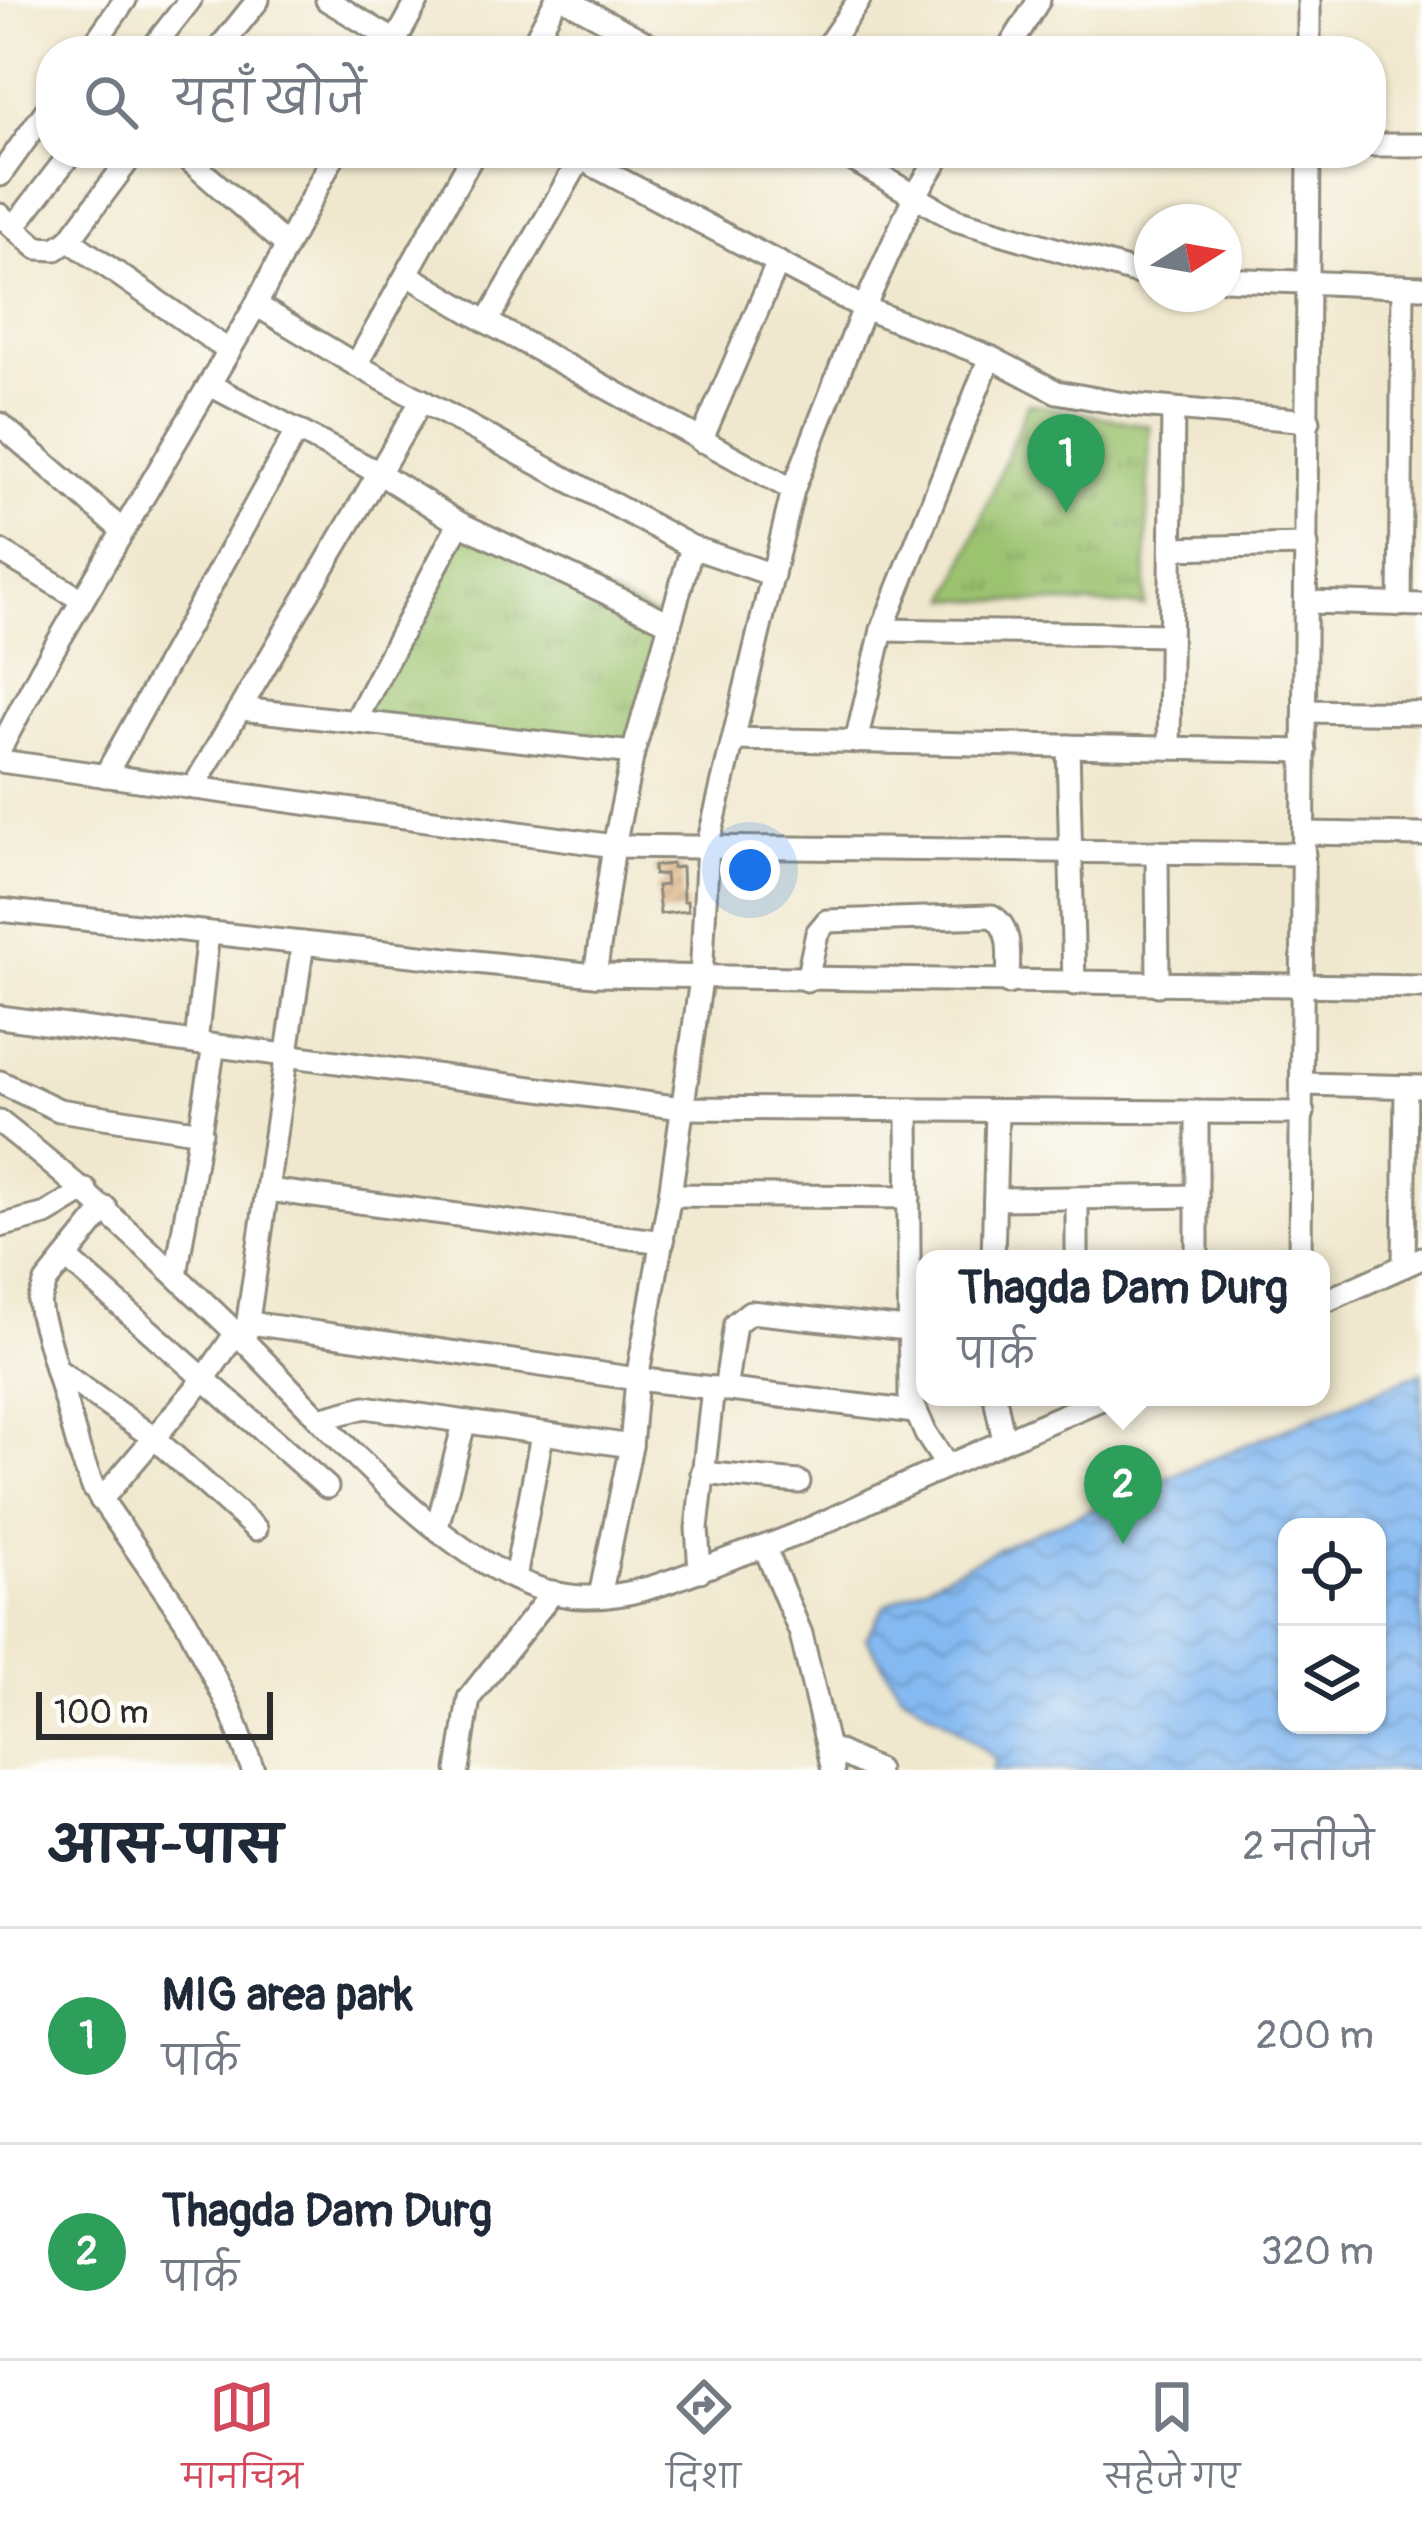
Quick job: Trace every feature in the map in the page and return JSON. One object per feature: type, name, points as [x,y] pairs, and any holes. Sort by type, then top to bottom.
[{"type":"street","points":[[99,36],[125,0]]},
{"type":"street","points":[[162,36],[190,0]]},
{"type":"street","points":[[229,36],[258,0]]},
{"type":"street","points":[[327,0],[379,36]]},
{"type":"street","points":[[398,36],[418,0]]},
{"type":"street","points":[[537,36],[556,0]]},
{"type":"street","points":[[568,0],[634,36]]},
{"type":"street","points":[[1016,36],[1039,0]]},
{"type":"street","points":[[1309,0],[1309,36]]},
{"type":"street","points":[[833,36],[852,2]]},
{"type":"street","points":[[0,175],[36,125]]},
{"type":"street","points":[[1386,145],[1422,145]]},
{"type":"street","points":[[57,168],[7,221],[44,251],[56,250],[69,240],[123,168]]},
{"type":"street","points":[[198,168],[286,244]]},
{"type":"street","points":[[0,749],[256,305],[326,168]]},
{"type":"street","points":[[356,365],[466,168]]},
{"type":"street","points":[[487,322],[569,168]]},
{"type":"street","points":[[598,168],[864,308],[989,357],[1057,392],[1173,409],[1309,421]]},
{"type":"street","points":[[866,168],[956,220],[1134,272]]},
{"type":"street","points":[[600,1597],[631,1446],[637,1379],[670,1195],[700,979],[708,844],[793,490],[864,308],[914,197],[932,168]]},
{"type":"street","points":[[1300,1250],[1310,168]]},
{"type":"street","points":[[69,240],[229,351]]},
{"type":"street","points":[[701,441],[778,262]]},
{"type":"street","points":[[408,275],[793,490]]},
{"type":"street","points":[[1242,280],[1413,287],[1411,605],[1306,602]]},
{"type":"street","points":[[256,305],[356,365],[692,547],[772,575]]},
{"type":"street","points":[[856,742],[882,630],[989,357]]},
{"type":"street","points":[[210,385],[379,473],[459,523],[670,623]]},
{"type":"street","points":[[193,788],[422,400]]},
{"type":"street","points":[[1169,748],[1173,409]]},
{"type":"street","points":[[0,424],[123,531]]},
{"type":"street","points":[[105,776],[297,430]]},
{"type":"street","points":[[355,722],[459,523]]},
{"type":"street","points":[[1172,548],[1307,545]]},
{"type":"street","points":[[595,975],[633,753],[692,547]]},
{"type":"street","points":[[0,551],[82,601]]},
{"type":"street","points":[[882,630],[1170,635]]},
{"type":"street","points":[[241,709],[633,753]]},
{"type":"street","points":[[1305,711],[1422,713]]},
{"type":"street","points":[[734,739],[1305,751]]},
{"type":"street","points":[[1068,746],[1074,984]]},
{"type":"street","points":[[0,761],[614,846],[1157,851],[1422,835]]},
{"type":"street","points":[[1157,851],[1158,985]]},
{"type":"street","points":[[0,910],[595,975],[1422,987]]},
{"type":"street","points":[[807,980],[818,933],[827,921],[992,916],[1002,922],[1006,933],[1008,983]]},
{"type":"street","points":[[176,1276],[201,1132],[208,933]]},
{"type":"street","points":[[100,1500],[243,1332],[303,943]]},
{"type":"street","points":[[0,1017],[682,1108],[1303,1113]]},
{"type":"street","points":[[0,1082],[58,1110],[201,1132]]},
{"type":"street","points":[[1303,1084],[1414,1087],[1413,1262],[1330,1299]]},
{"type":"street","points":[[908,1111],[916,1313]]},
{"type":"street","points":[[993,1250],[997,1111]]},
{"type":"street","points":[[1197,1112],[1197,1250]]},
{"type":"street","points":[[0,1122],[86,1190],[243,1332],[320,1419],[436,1527],[483,1562],[553,1592],[600,1597],[660,1587],[765,1548],[1071,1406]]},
{"type":"street","points":[[0,1226],[46,1214],[86,1190]]},
{"type":"street","points":[[268,1190],[663,1242]]},
{"type":"street","points":[[670,1195],[909,1197]]},
{"type":"street","points":[[995,1199],[1197,1196]]},
{"type":"street","points":[[1077,1198],[1077,1250]]},
{"type":"street","points":[[106,1208],[46,1282],[39,1302],[56,1369],[80,1453],[100,1500],[187,1621],[231,1711],[253,1770]]},
{"type":"street","points":[[68,1258],[327,1487]]},
{"type":"street","points":[[700,1571],[697,1528],[702,1473],[735,1324],[743,1314],[916,1330]]},
{"type":"street","points":[[243,1332],[915,1412]]},
{"type":"street","points":[[916,1335],[909,1373],[915,1412],[947,1466]]},
{"type":"street","points":[[56,1369],[154,1438],[256,1529]]},
{"type":"street","points":[[996,1406],[1004,1441]]},
{"type":"street","points":[[320,1419],[365,1407],[631,1446]]},
{"type":"street","points":[[436,1527],[464,1424]]},
{"type":"street","points":[[515,1578],[542,1435]]},
{"type":"street","points":[[702,1473],[799,1482]]},
{"type":"street","points":[[765,1548],[801,1634],[831,1761]]},
{"type":"street","points":[[458,1770],[470,1699],[553,1592]]},
{"type":"street","points":[[809,1770],[831,1761],[877,1770]]},
{"type":"green space","points":[[1028,403],[1150,426],[1145,606],[949,599]]},
{"type":"green space","points":[[459,523],[670,623],[633,753],[355,722]]},
{"type":"water","points":[[1422,1372],[1422,1770],[992,1770],[996,1759],[901,1693],[866,1638],[886,1605],[1014,1541]]},
{"type":"building","points":[[672,864],[672,868],[682,867],[683,901],[688,911],[660,914],[657,886],[666,885],[665,874],[654,875],[654,866]]},
{"type":"place","name":"MIG area park","points":[[1066,513]]},
{"type":"place","name":"Thagda Dam Durg","points":[[1123,1544]]}]
